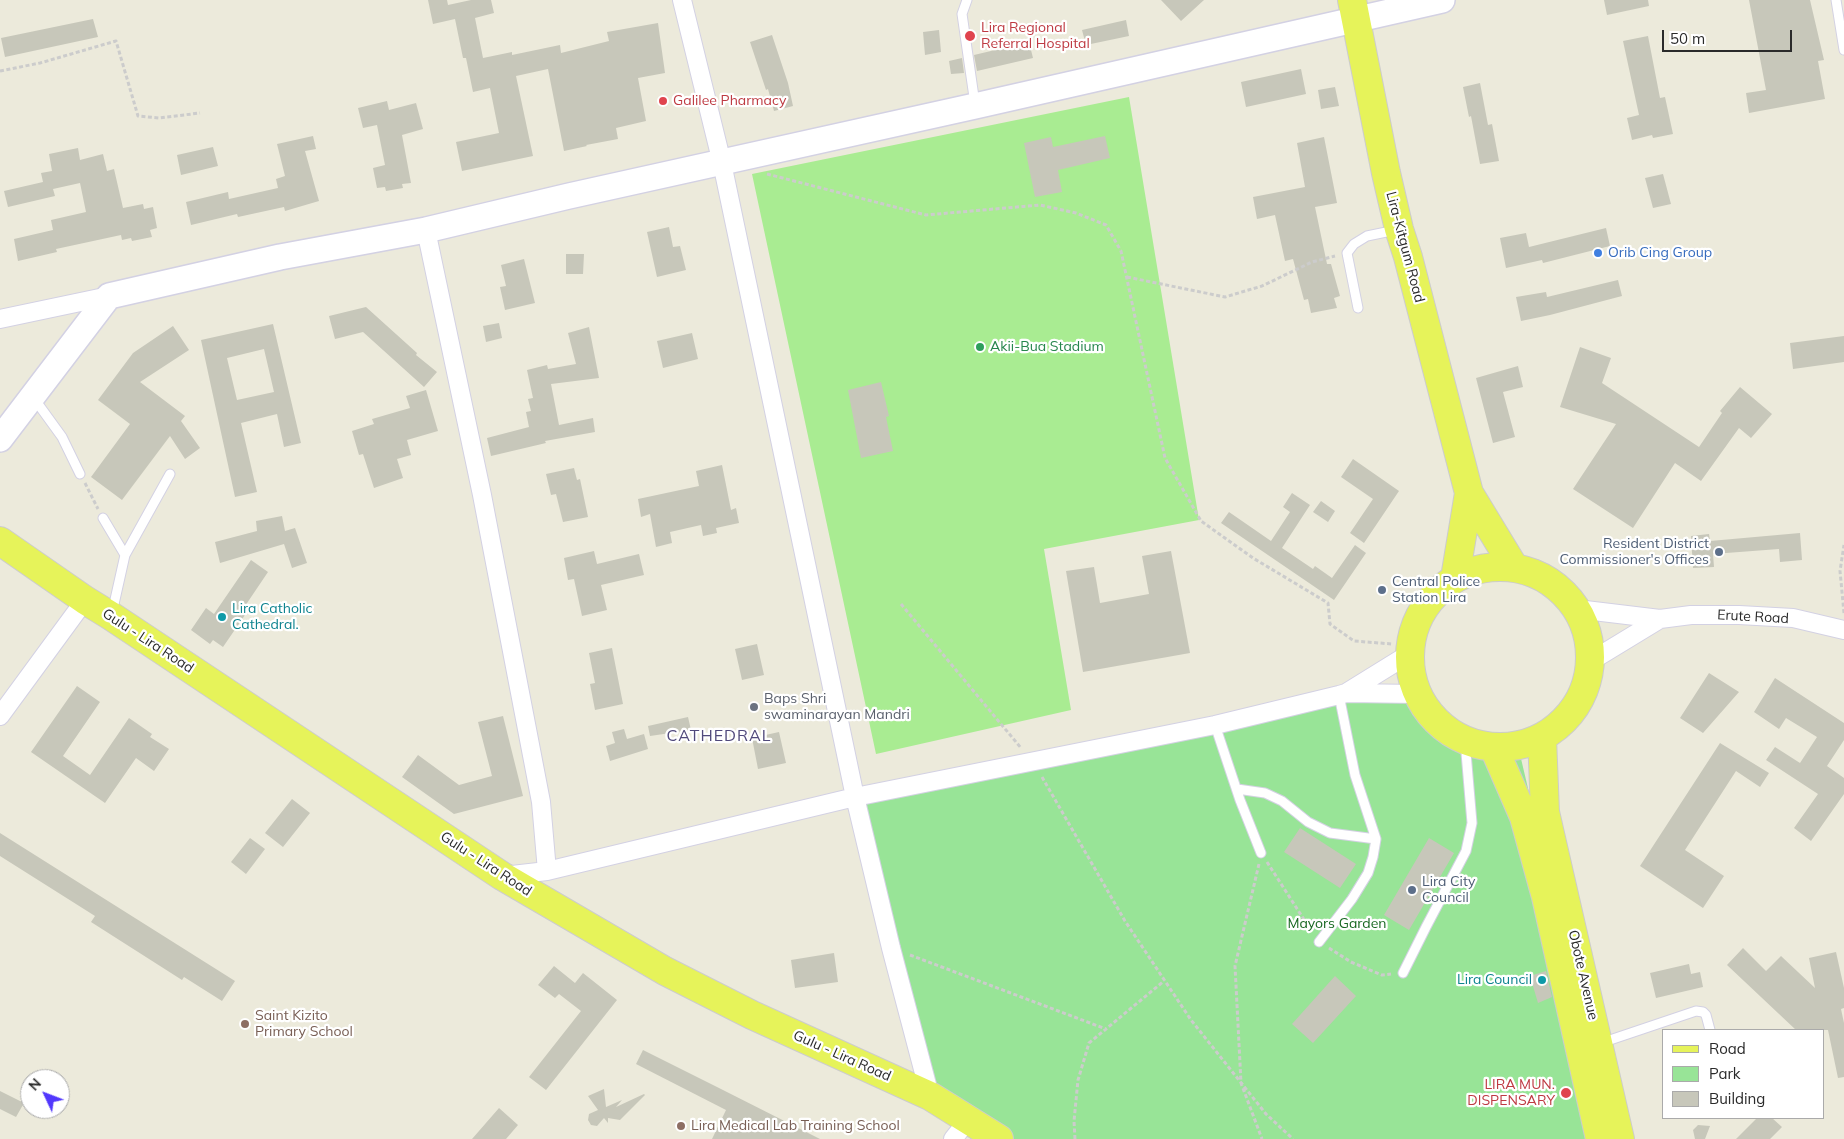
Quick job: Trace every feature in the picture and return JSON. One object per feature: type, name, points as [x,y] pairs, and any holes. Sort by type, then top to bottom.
[{"type":"main road","points":[[0,439],[109,296],[280,257],[426,230],[569,196],[975,106],[1354,10],[1442,0]]},
{"type":"main road","name":"Lira-Kitgum Road","points":[[1354,10],[1399,229],[1469,492],[1514,567]]},
{"type":"main road","name":"Lira-Kitgum Road","points":[[1456,578],[1469,492]]},
{"type":"main road","name":"Gulu - Lira Road","points":[[0,541],[85,600],[502,876],[674,976],[752,1016],[930,1096],[960,1130],[999,1139]]},
{"type":"main road","points":[[1514,567],[1538,575],[1553,584],[1560,589],[1577,609],[1588,634],[1591,661],[1586,684],[1577,706],[1561,724],[1542,738],[1519,746],[1494,748],[1465,741],[1445,730],[1428,714],[1417,694],[1410,650],[1415,626],[1425,607],[1438,591],[1456,578],[1484,568],[1514,567]]},
{"type":"main road","points":[[1534,815],[1542,738]]},
{"type":"main road","points":[[1494,748],[1534,815]]},
{"type":"main road","name":"Obote Avenue","points":[[1534,815],[1598,1044],[1620,1139]]},
{"type":"main road","name":"Obote Avenue","points":[[1534,815],[1548,905],[1600,1139]]},
{"type":"street","points":[[682,0],[722,163],[855,798],[891,948],[930,1096]]},
{"type":"street","points":[[426,230],[482,495],[541,802],[547,871]]},
{"type":"street","points":[[0,319],[109,296]]},
{"type":"street","points":[[0,716],[85,600]]},
{"type":"street","points":[[1577,609],[1660,619]]},
{"type":"street","name":"Erute Road","points":[[1660,619],[1691,615],[1793,618],[1844,630]]},
{"type":"street","points":[[1591,661],[1660,619]]},
{"type":"street","points":[[1343,694],[1410,650]]},
{"type":"street","points":[[502,876],[547,871],[855,798],[1215,725],[1343,694],[1417,694]]},
{"type":"lane","points":[[967,0],[962,14],[975,106]]},
{"type":"lane","points":[[1836,0],[1844,50]]},
{"type":"lane","points":[[1358,308],[1348,253],[1354,244],[1367,236],[1399,229]]},
{"type":"lane","points":[[32,396],[62,437],[80,474]]},
{"type":"lane","points":[[111,616],[125,555],[170,474]]},
{"type":"lane","points":[[103,518],[125,555]]},
{"type":"lane","points":[[1319,942],[1352,899],[1368,873],[1376,839],[1355,775],[1343,694]]},
{"type":"lane","points":[[1215,725],[1261,853]]},
{"type":"lane","points":[[1403,973],[1466,851],[1472,823],[1465,741]]},
{"type":"lane","points":[[1237,790],[1265,793],[1282,801],[1308,822],[1330,833],[1376,839]]},
{"type":"lane","points":[[1598,1044],[1696,1011],[1706,1015],[1710,1029]]},
{"type":"path","points":[[0,71],[40,63],[116,41],[138,116],[159,118],[200,113]]},
{"type":"path","points":[[759,172],[926,215],[1040,205],[1076,213],[1106,225],[1121,251],[1165,458],[1201,521],[1253,558],[1328,603],[1330,624],[1354,641],[1410,650]]},
{"type":"path","points":[[1127,277],[1226,297],[1262,286],[1312,262],[1348,253]]},
{"type":"path","points":[[80,474],[103,518]]},
{"type":"path","points":[[1844,545],[1842,570],[1844,613]]},
{"type":"path","points":[[901,604],[1034,762],[1125,921],[1191,1020],[1266,1114],[1293,1139]]},
{"type":"path","points":[[1261,853],[1235,966],[1241,1083],[1262,1139]]},
{"type":"path","points":[[891,948],[1106,1029]]},
{"type":"path","points":[[1075,1139],[1074,1121],[1078,1080],[1089,1043],[1164,980]]},
{"type":"green space","name":"Akii-Bua Stadium","points":[[1129,97],[1199,520],[1044,549],[1071,710],[876,754],[752,174]]},
{"type":"green space","name":"Mayors Garden","points":[[1414,688],[1443,729],[1518,746],[1611,1139],[997,1139],[942,1106],[859,804]]},
{"type":"building","points":[[428,0],[447,0],[448,5],[471,0],[491,0],[494,13],[475,18],[483,58],[512,52],[512,55],[560,45],[561,53],[609,41],[607,32],[658,23],[665,73],[638,78],[646,121],[616,128],[618,139],[564,151],[548,69],[516,76],[533,156],[462,171],[456,142],[499,133],[490,88],[473,92],[466,58],[463,58],[455,19],[433,24]]},
{"type":"building","points":[[1161,0],[1204,0],[1181,21]]},
{"type":"building","points":[[1604,0],[1648,0],[1649,6],[1607,15]]},
{"type":"building","points":[[1749,0],[1810,0],[1824,60],[1818,61],[1825,99],[1749,113],[1746,93],[1766,90]]},
{"type":"building","points":[[93,19],[98,37],[5,57],[1,38]]},
{"type":"building","points":[[1126,20],[1129,36],[1086,45],[1082,30]]},
{"type":"building","points":[[939,30],[941,52],[925,55],[923,32]]},
{"type":"building","points":[[772,35],[788,83],[793,106],[774,111],[768,89],[766,90],[750,42]]},
{"type":"building","points":[[1648,36],[1660,98],[1665,97],[1673,134],[1653,138],[1652,135],[1632,140],[1627,118],[1639,115],[1623,41]]},
{"type":"building","points":[[1029,42],[1033,58],[977,71],[974,55]]},
{"type":"building","points":[[962,58],[964,73],[951,74],[949,61]]},
{"type":"building","points":[[1301,69],[1306,94],[1246,107],[1241,82]]},
{"type":"building","points":[[1480,83],[1488,125],[1492,124],[1499,161],[1480,164],[1471,116],[1469,117],[1463,87]]},
{"type":"building","points":[[1335,87],[1339,106],[1321,109],[1318,90]]},
{"type":"building","points":[[387,101],[389,110],[416,103],[423,129],[402,135],[411,183],[402,184],[403,188],[386,191],[385,187],[377,188],[373,168],[385,165],[377,125],[363,128],[358,108]]},
{"type":"building","points":[[313,136],[316,149],[305,151],[319,201],[285,211],[284,207],[238,217],[237,214],[191,225],[186,202],[228,192],[229,199],[278,188],[276,179],[285,176],[277,144]]},
{"type":"building","points":[[1105,136],[1110,158],[1058,170],[1062,192],[1035,197],[1024,143],[1051,137],[1053,147]]},
{"type":"building","points":[[1324,137],[1337,203],[1315,207],[1327,264],[1331,264],[1340,296],[1334,298],[1337,308],[1311,313],[1308,299],[1304,300],[1293,259],[1285,261],[1275,215],[1257,219],[1253,197],[1305,187],[1297,143]]},
{"type":"building","points":[[213,147],[218,166],[181,175],[177,155]]},
{"type":"building","points":[[78,148],[80,160],[103,154],[107,171],[114,169],[123,208],[143,204],[144,209],[153,207],[157,228],[150,230],[152,237],[132,241],[131,238],[122,240],[121,235],[56,249],[57,252],[18,261],[14,239],[53,230],[51,220],[86,212],[80,183],[53,189],[55,196],[8,207],[4,191],[43,182],[41,173],[52,171],[49,154]]},
{"type":"building","points":[[1663,174],[1671,204],[1653,208],[1645,178]]},
{"type":"building","points":[[669,227],[673,247],[680,246],[686,270],[657,277],[647,232]]},
{"type":"building","points":[[1606,228],[1610,246],[1543,263],[1542,260],[1506,268],[1500,238],[1526,233],[1529,247]]},
{"type":"building","points":[[566,254],[584,254],[583,274],[566,274]]},
{"type":"building","points":[[524,259],[535,303],[505,310],[500,287],[506,286],[501,265]]},
{"type":"building","points":[[1618,280],[1622,296],[1521,321],[1516,297],[1546,292],[1547,297]]},
{"type":"building","points":[[366,307],[417,353],[416,355],[437,372],[424,387],[363,332],[335,339],[329,316]]},
{"type":"building","points":[[499,323],[502,338],[486,342],[483,326]]},
{"type":"building","points":[[273,324],[301,443],[284,447],[277,414],[241,423],[257,492],[235,497],[201,340]],"holes":[[[264,349],[274,392],[237,400],[227,358]]]},
{"type":"building","points":[[173,326],[189,350],[140,382],[185,416],[181,421],[200,448],[185,459],[170,436],[122,500],[91,477],[130,424],[98,400],[133,353]]},
{"type":"building","points":[[589,327],[599,378],[551,384],[559,425],[593,418],[595,432],[545,441],[546,443],[491,456],[487,438],[529,427],[526,412],[531,411],[528,399],[533,398],[527,370],[547,365],[548,369],[576,364],[568,333]]},
{"type":"building","points":[[692,333],[698,359],[663,368],[657,341]]},
{"type":"building","points":[[1844,336],[1844,362],[1793,369],[1790,343]]},
{"type":"building","points":[[1580,347],[1611,358],[1602,383],[1699,447],[1722,413],[1720,411],[1740,387],[1772,414],[1751,438],[1739,428],[1701,481],[1675,463],[1633,528],[1573,489],[1616,424],[1560,407]]},
{"type":"building","points":[[1518,366],[1523,387],[1503,392],[1515,437],[1493,443],[1476,378]]},
{"type":"building","points":[[881,382],[889,416],[886,417],[893,451],[861,458],[848,390]]},
{"type":"building","points":[[426,390],[438,431],[407,440],[411,455],[397,459],[403,478],[374,488],[363,454],[359,455],[352,431],[374,424],[372,419],[410,408],[406,396]]},
{"type":"building","points":[[1353,459],[1399,491],[1364,543],[1350,533],[1373,499],[1341,477]]},
{"type":"building","points":[[722,465],[731,510],[736,508],[739,523],[716,528],[717,533],[703,536],[701,525],[670,532],[672,543],[656,547],[650,514],[641,517],[638,499],[699,486],[696,471]]},
{"type":"building","points":[[574,468],[577,480],[580,479],[588,517],[563,522],[556,494],[551,495],[546,474]]},
{"type":"building","points":[[1292,493],[1310,505],[1282,548],[1313,569],[1315,566],[1332,578],[1355,545],[1366,553],[1334,600],[1221,523],[1229,512],[1271,541],[1290,512],[1283,507]]},
{"type":"building","points":[[1321,501],[1335,511],[1328,522],[1313,512]]},
{"type":"building","points":[[282,516],[285,531],[295,528],[307,563],[292,568],[284,544],[220,563],[215,542],[257,531],[256,521]]},
{"type":"building","name":"Resident District Commissioner's Offices","points":[[1800,533],[1802,560],[1780,562],[1779,549],[1713,554],[1714,567],[1693,568],[1691,536],[1709,534],[1710,541]]},
{"type":"building","points":[[594,551],[597,564],[639,554],[644,575],[601,585],[607,610],[582,616],[574,579],[568,580],[564,558]]},
{"type":"building","points":[[1171,551],[1190,653],[1083,672],[1066,571],[1094,567],[1100,603],[1149,594],[1142,556]]},
{"type":"building","name":"Lira Catholic Cathedral.","points":[[251,560],[268,572],[241,612],[245,615],[223,647],[213,640],[210,644],[191,630],[206,608],[214,614]]},
{"type":"building","points":[[757,644],[764,675],[742,680],[735,649]]},
{"type":"building","points":[[612,648],[623,704],[595,710],[590,684],[595,683],[589,653]]},
{"type":"building","points":[[1709,673],[1739,692],[1703,733],[1680,718]]},
{"type":"building","points":[[1775,678],[1844,723],[1844,740],[1827,766],[1844,778],[1844,794],[1811,841],[1794,828],[1818,794],[1766,760],[1775,747],[1800,763],[1817,737],[1786,718],[1779,729],[1754,712]]},
{"type":"building","points":[[77,686],[100,702],[63,756],[90,775],[129,718],[152,734],[150,737],[169,749],[154,771],[136,758],[105,803],[31,752]]},
{"type":"building","points":[[503,716],[523,796],[454,814],[402,777],[418,755],[459,785],[492,776],[478,722]]},
{"type":"building","points":[[688,717],[691,730],[650,736],[648,726]]},
{"type":"building","points":[[624,729],[627,739],[644,734],[648,749],[610,761],[606,746],[615,743],[612,732]]},
{"type":"building","points":[[779,732],[786,763],[758,769],[752,738]]},
{"type":"building","points":[[1720,743],[1769,773],[1760,787],[1736,771],[1685,850],[1724,876],[1703,908],[1640,866]]},
{"type":"building","points":[[292,799],[310,813],[283,847],[265,833]]},
{"type":"building","points":[[1300,828],[1356,864],[1340,888],[1284,852]]},
{"type":"building","points":[[0,833],[235,981],[222,1001],[184,977],[182,980],[91,922],[95,916],[0,856]]},
{"type":"building","points":[[250,838],[265,849],[246,874],[231,862]]},
{"type":"building","points":[[1429,838],[1454,853],[1409,930],[1384,915]]},
{"type":"building","points":[[1743,948],[1766,971],[1781,956],[1815,988],[1809,958],[1836,952],[1844,988],[1844,1008],[1841,1009],[1844,1023],[1844,1077],[1838,1078],[1828,1030],[1795,1029],[1727,965]]},
{"type":"building","points":[[834,953],[838,982],[795,988],[791,960]]},
{"type":"building","points":[[1689,964],[1691,974],[1700,972],[1703,987],[1656,998],[1650,973]]},
{"type":"building","points":[[554,966],[575,983],[583,973],[617,1000],[546,1090],[529,1077],[581,1011],[559,994],[555,998],[538,985]]},
{"type":"building","points":[[1546,971],[1552,997],[1538,1003],[1530,976]]},
{"type":"building","points":[[1335,976],[1356,996],[1313,1043],[1292,1024]]},
{"type":"building","points":[[643,1050],[820,1139],[712,1139],[726,1110],[636,1064]]},
{"type":"building","points":[[604,1089],[606,1107],[622,1100],[616,1107],[645,1095],[620,1120],[608,1118],[608,1123],[604,1118],[597,1126],[591,1125],[588,1120],[589,1114],[598,1110],[588,1096]]},
{"type":"building","points":[[0,1091],[20,1101],[20,1110],[16,1117],[0,1109]]},
{"type":"building","points":[[499,1108],[518,1125],[506,1139],[472,1139]]},
{"type":"building","points":[[1756,1119],[1773,1119],[1782,1127],[1770,1139],[1736,1139]]},
{"type":"building","points":[[1698,1125],[1710,1126],[1705,1139],[1695,1139],[1693,1130]]},
{"type":"place","name":"Lira Regional Referral Hospital","points":[[970,36]]},
{"type":"place","name":"Galilee Pharmacy","points":[[663,101]]},
{"type":"place","name":"Orib Cing Group","points":[[1598,253]]},
{"type":"place","name":"Akii-Bua Stadium","points":[[980,347]]},
{"type":"place","name":"Resident District Commissioner's Offices","points":[[1719,552]]},
{"type":"place","name":"Central Police Station Lira","points":[[1382,590]]},
{"type":"place","name":"Lira Catholic Cathedral.","points":[[222,617]]},
{"type":"place","name":"Baps Shri swaminarayan Mandri","points":[[754,707]]},
{"type":"place","name":"Lira City Council","points":[[1412,890]]},
{"type":"place","name":"Lira Council","points":[[1542,980]]},
{"type":"place","name":"Saint Kizito Primary School","points":[[245,1024]]},
{"type":"place","name":"LIRA MUN. DISPENSARY","points":[[1566,1093]]},
{"type":"place","name":"Lira Medical Lab Training School","points":[[681,1126]]},
{"type":"district","name":"CATHEDRAL","points":[[719,736]]}]
